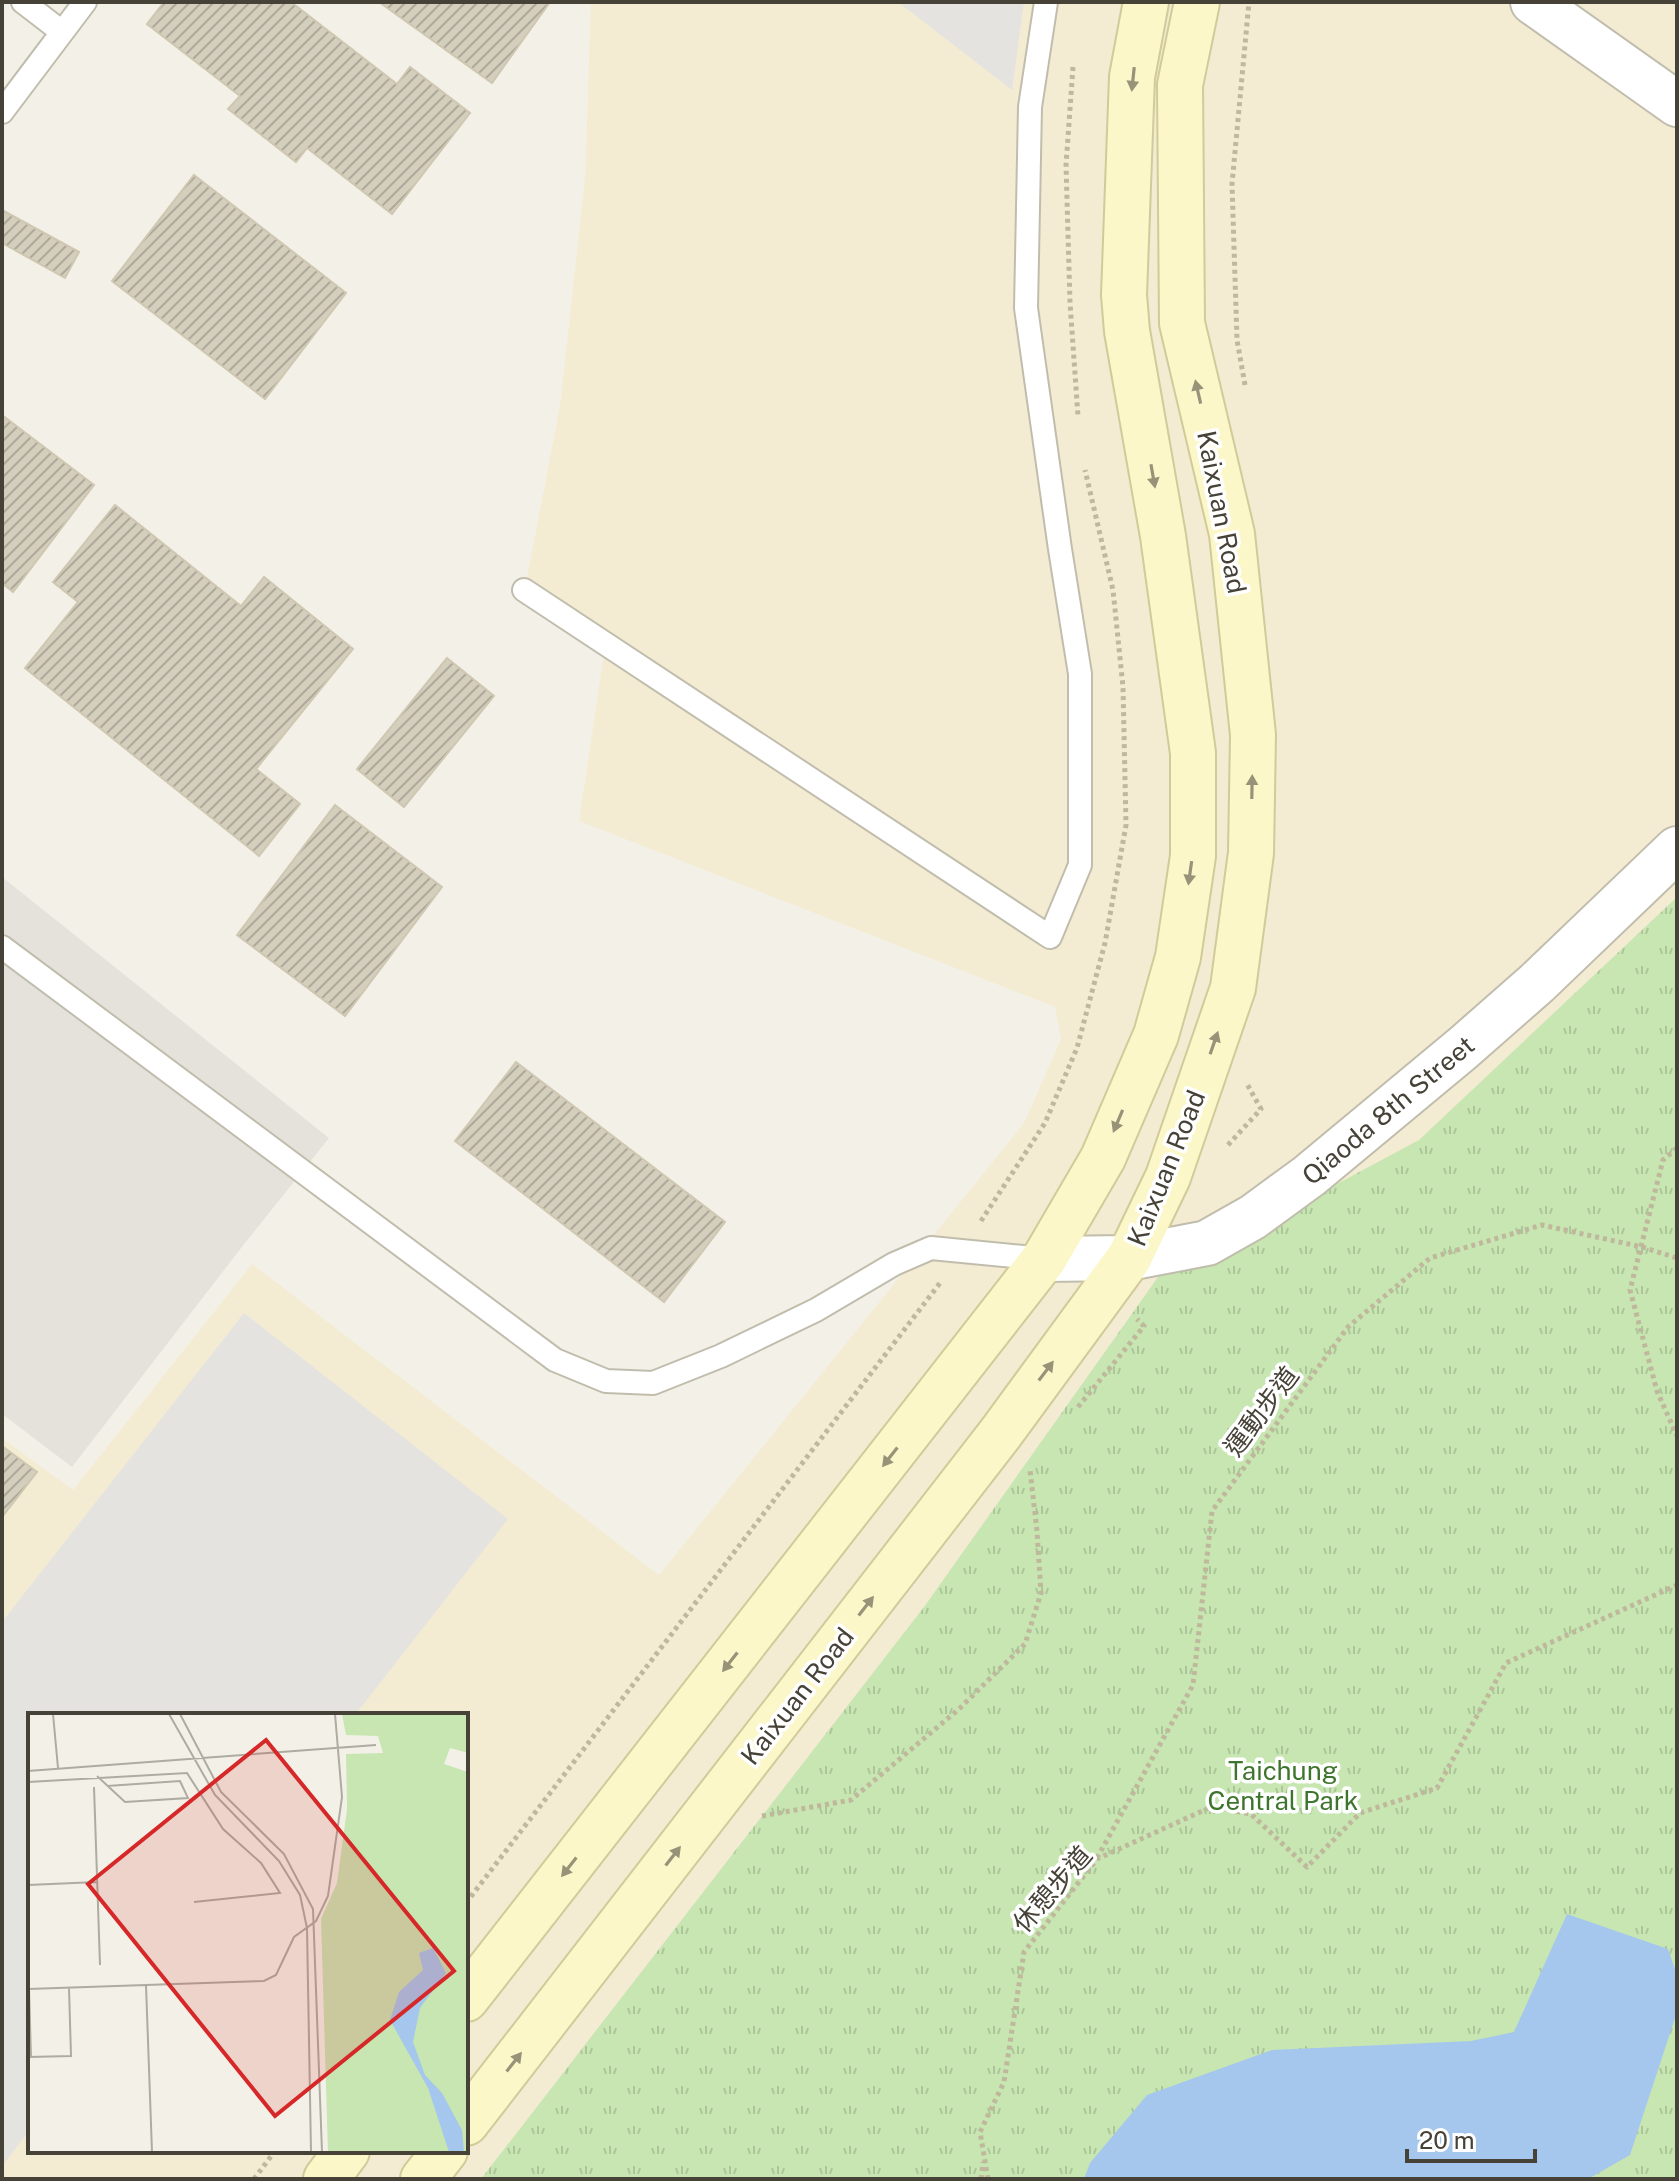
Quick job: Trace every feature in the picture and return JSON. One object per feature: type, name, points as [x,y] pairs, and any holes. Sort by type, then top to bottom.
[{"type":"street","points":[[468,1996],[1044,1259],[1103,1158],[1156,1035],[1178,957],[1193,856],[1193,753],[1163,536],[1127,331],[1124,295],[1132,77],[1146,2]]},
{"type":"street","name":"Kaixuan Road","points":[[468,2120],[1000,1434],[1129,1258],[1168,1177],[1233,988],[1251,853],[1253,735],[1232,534],[1182,323],[1180,85],[1197,2]]},
{"type":"street","points":[[1533,2],[1677,104]]},
{"type":"street","name":"Qiaoda 8th Street","points":[[1044,1259],[1129,1258],[1207,1243],[1253,1217],[1309,1176],[1451,1058],[1537,983],[1677,849]]},
{"type":"street","points":[[326,2179],[346,2153]]},
{"type":"street","points":[[423,2179],[443,2153]]},
{"type":"lane","points":[[23,2],[62,32]]},
{"type":"lane","points":[[2,112],[85,2]]},
{"type":"lane","points":[[524,590],[1050,937],[1080,865],[1080,674],[1026,308],[1030,107],[1046,2]]},
{"type":"lane","points":[[2,947],[555,1360],[606,1381],[653,1383],[721,1356],[816,1310],[894,1264],[931,1248],[1044,1259]]},
{"type":"path","points":[[1073,61],[1066,165],[1070,303],[1079,431]]},
{"type":"path","points":[[468,1900],[929,1300],[1045,1123],[1077,1048],[1105,943],[1126,825],[1123,687],[1113,590],[1083,461]]},
{"type":"path","points":[[1677,1148],[1663,1160],[1630,1290],[1657,1391],[1677,1436]]},
{"type":"path","name":"運動步道","points":[[1097,1859],[1193,1685],[1212,1511],[1348,1327],[1430,1258],[1542,1225],[1677,1258]]},
{"type":"path","points":[[762,1816],[851,1800],[959,1709],[1025,1644],[1041,1593],[1030,1470]]},
{"type":"path","name":"休憩步道","points":[[988,2179],[980,2132],[1004,2082],[1024,1952],[1097,1859],[1211,1807],[1251,1814],[1307,1867],[1360,1813],[1437,1788],[1506,1663],[1677,1585]]},
{"type":"path","points":[[254,2179],[274,2153]]},
{"type":"path","points":[[981,2179],[984,2157]]},
{"type":"shaded area","points":[[591,2],[1677,2],[1677,2179],[2,2179],[2,1438],[73,1490],[252,1264],[659,1575],[1024,1123],[1061,1039],[1055,1007],[579,821],[605,647],[524,593],[560,406],[585,178]]},
{"type":"shaded area","points":[[898,2],[1024,2],[1012,90]]},
{"type":"shaded area","points":[[2,877],[329,1138],[72,1467],[2,1414]]},
{"type":"shaded area","points":[[244,1313],[508,1519],[357,1713],[28,1713],[28,2133],[2,2166],[2,1622]]},
{"type":"green space","name":"Taichung Central Park","points":[[1677,897],[1677,2179],[481,2179],[924,1607],[1163,1270],[1208,1253],[1419,1140]]},
{"type":"water","points":[[1567,1914],[1668,1949],[1677,1975],[1677,2012],[1630,2155],[1588,2179],[1084,2179],[1090,2163],[1147,2095],[1272,2050],[1471,2041],[1514,2032]]},
{"type":"building","points":[[164,2],[291,2],[397,84],[410,67],[470,113],[392,214],[307,148],[296,162],[228,109],[240,96],[147,24]]},
{"type":"building","points":[[379,2],[550,2],[492,83]]},
{"type":"building","points":[[194,175],[346,293],[265,399],[112,281]]},
{"type":"building","points":[[2,210],[79,252],[65,278],[2,243]]},
{"type":"building","points":[[2,415],[94,485],[13,592],[2,583]]},
{"type":"building","points":[[115,505],[241,606],[264,577],[353,649],[256,769],[300,804],[259,856],[25,668],[78,602],[53,582]]},
{"type":"building","points":[[447,658],[494,696],[404,807],[357,769]]},
{"type":"building","points":[[335,805],[442,887],[345,1016],[237,935]]},
{"type":"building","points":[[516,1062],[725,1222],[664,1302],[455,1141]]},
{"type":"building","points":[[2,1446],[37,1472],[2,1517]]}]
